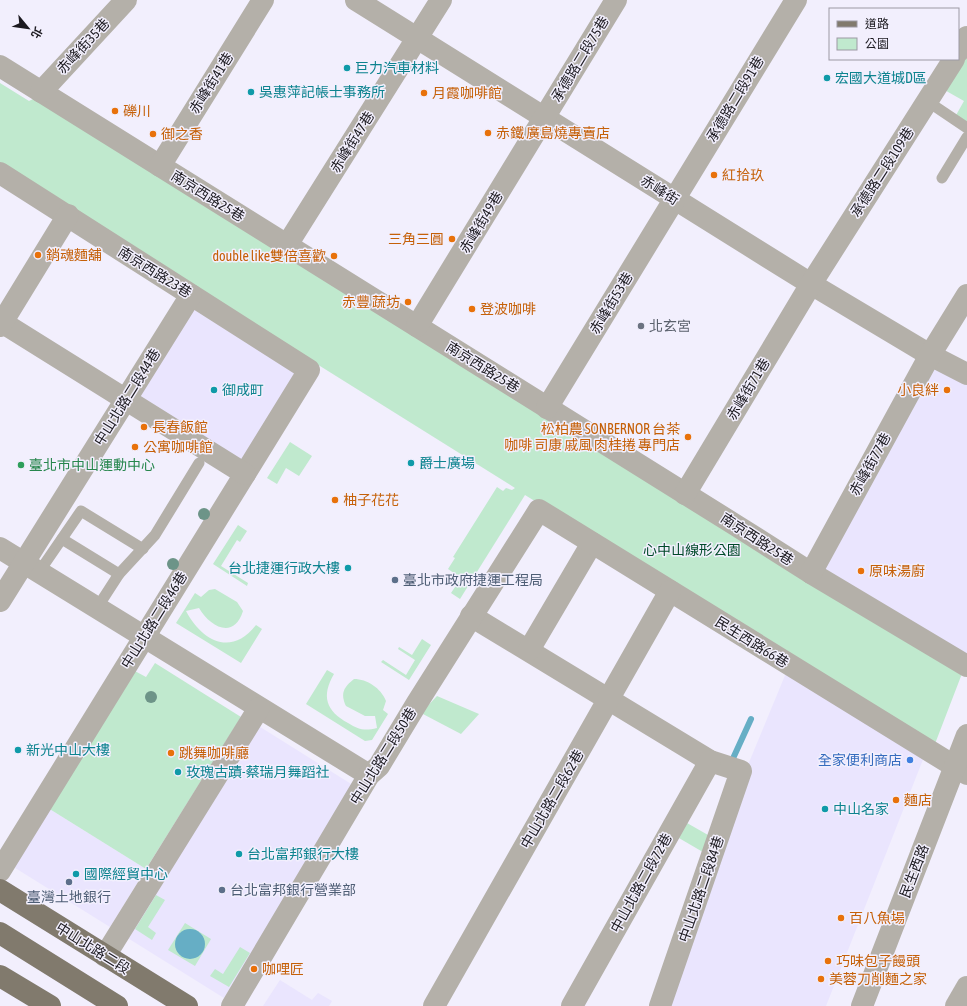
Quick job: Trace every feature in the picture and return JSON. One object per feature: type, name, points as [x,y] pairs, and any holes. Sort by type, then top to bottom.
[{"type":"main road","name":"中山北路二段","points":[[0,890],[187,1006]]},
{"type":"main road","points":[[0,933],[117,1006]]},
{"type":"main road","points":[[0,976],[50,1006]]},
{"type":"street","name":"赤峰街35巷","points":[[41,92],[126,0]]},
{"type":"street","name":"赤峰街41巷","points":[[160,166],[263,0]]},
{"type":"street","name":"赤峰街","points":[[356,0],[811,284],[930,355],[967,374]]},
{"type":"street","name":"赤峰街47巷","points":[[287,245],[441,0]]},
{"type":"street","name":"承德路二段75巷","points":[[544,118],[616,0]]},
{"type":"street","name":"承德路二段91巷","points":[[675,199],[796,0]]},
{"type":"street","points":[[959,50],[967,37]]},
{"type":"street","name":"承德路二段109巷","points":[[811,284],[953,60]]},
{"type":"street","name":"南京西路25巷","points":[[0,66],[811,573],[967,666]]},
{"type":"street","name":"赤峰街49巷","points":[[417,326],[544,118]]},
{"type":"street","name":"南京西路23巷","points":[[0,173],[309,370]]},
{"type":"street","name":"赤峰街53巷","points":[[547,408],[675,199]]},
{"type":"street","points":[[68,215],[1,323],[245,474]]},
{"type":"street","name":"赤峰街71巷","points":[[686,494],[811,284]]},
{"type":"street","name":"中山北路二段44巷","points":[[0,601],[31,567],[126,400],[191,295]]},
{"type":"street","name":"赤峰街77巷","points":[[811,573],[930,355],[967,295]]},
{"type":"street","name":"中山北路二段46巷","points":[[0,871],[309,370]]},
{"type":"street","name":"民生西路66巷","points":[[539,510],[961,770]]},
{"type":"street","name":"中山北路二段50巷","points":[[232,1006],[369,775],[379,766],[471,616],[539,510]]},
{"type":"street","points":[[529,650],[592,543]]},
{"type":"street","points":[[0,548],[369,775]]},
{"type":"street","name":"中山北路二段62巷","points":[[434,1006],[670,591]]},
{"type":"street","points":[[471,616],[710,761]]},
{"type":"street","points":[[105,956],[259,708]]},
{"type":"street","name":"民生西路","points":[[862,1006],[961,770],[967,735]]},
{"type":"street","name":"中山北路二段84巷","points":[[660,1006],[741,771],[710,761]]},
{"type":"street","name":"中山北路二段72巷","points":[[572,1006],[710,761]]},
{"type":"street","points":[[956,1006],[967,987]]},
{"type":"lane","points":[[928,101],[967,128]]},
{"type":"lane","points":[[942,178],[967,137]]},
{"type":"lane","points":[[97,608],[119,574],[155,535],[199,463]]},
{"type":"lane","points":[[31,567],[62,539],[81,512],[143,549]]},
{"type":"lane","points":[[62,539],[119,574]]},
{"type":"shaded area","name":"御成町","points":[[195,307],[300,374],[244,464],[137,400]]},
{"type":"shaded area","points":[[933,363],[967,381],[967,657],[822,571]]},
{"type":"shaded area","points":[[786,673],[924,757],[826,1006],[666,1006],[741,777],[750,760]]},
{"type":"shaded area","name":"台北富邦銀行大樓","points":[[257,725],[356,787],[224,998],[126,937]]},
{"type":"shaded area","name":"國際經貿中心","points":[[48,808],[146,869],[110,927],[12,866]]},
{"type":"shaded area","points":[[280,980],[312,1000],[318,993],[332,1001],[329,1006],[263,1006]]},
{"type":"green space","points":[[967,48],[967,123],[955,117],[964,101],[941,88]]},
{"type":"green space","name":"心中山線形公園","points":[[0,83],[29,101],[37,97],[963,671],[933,749],[525,495],[460,599],[451,593],[461,578],[448,569],[455,558],[453,557],[497,487],[503,491],[506,488],[512,490],[515,488],[0,166]]},
{"type":"green space","points":[[290,442],[312,456],[299,476],[286,468],[277,484],[267,478]]},
{"type":"green space","points":[[238,525],[247,531],[240,542],[237,540],[221,566],[248,583],[247,586],[213,564]]},
{"type":"green space","points":[[215,589],[237,602],[243,611],[239,620],[234,625],[228,628],[222,628],[215,625],[209,621],[199,608],[186,611],[200,630],[209,637],[218,641],[227,643],[237,641],[246,635],[256,625],[262,629],[241,663],[176,623],[195,593],[201,597],[209,590]]},
{"type":"green space","points":[[422,639],[431,645],[409,680],[381,662],[383,660],[406,675],[415,660],[398,649],[399,647],[412,655]]},
{"type":"green space","points":[[155,663],[241,717],[146,869],[48,808],[133,670],[146,677]]},
{"type":"green space","points":[[327,670],[334,674],[330,682],[327,696],[330,708],[341,718],[355,727],[365,730],[377,728],[375,716],[365,716],[346,706],[343,697],[345,688],[354,679],[359,679],[373,685],[384,696],[386,701],[383,710],[388,714],[372,740],[365,741],[306,704]]},
{"type":"green space","points":[[437,696],[479,714],[461,734],[421,713]]},
{"type":"green space","points":[[680,819],[715,839],[708,855],[672,834]]},
{"type":"green space","points":[[156,895],[165,900],[148,927],[156,933],[152,940],[135,929]]},
{"type":"green space","points":[[185,923],[211,939],[195,966],[168,950]]},
{"type":"green space","points":[[240,947],[250,953],[229,987],[210,976],[215,969],[223,974]]},
{"type":"water","points":[[190,929],[201,933],[205,944],[201,955],[190,959],[179,955],[175,944],[179,933]]},
{"type":"waterway","points":[[730,765],[751,719]]},
{"type":"place","name":"巨力汽車材料","points":[[347,68]]},
{"type":"place","name":"宏國大道城D區","points":[[827,78]]},
{"type":"place","name":"吳惠萍記帳士事務所","points":[[251,92]]},
{"type":"place","name":"月霞咖啡館","points":[[424,93]]},
{"type":"place","name":"礫川","points":[[115,111]]},
{"type":"place","name":"赤鐵 廣島燒專賣店","points":[[488,133]]},
{"type":"place","name":"御之香","points":[[153,134]]},
{"type":"place","name":"紅拾玖","points":[[714,175]]},
{"type":"place","name":"三角三圓","points":[[452,239]]},
{"type":"place","name":"銷魂麵舖","points":[[38,255]]},
{"type":"place","name":"double like雙倍喜歡","points":[[334,256]]},
{"type":"place","name":"赤豐 蔬坊","points":[[408,302]]},
{"type":"place","name":"登波咖啡","points":[[472,309]]},
{"type":"place","name":"北玄宮","points":[[641,326]]},
{"type":"place","name":"御成町","points":[[214,390]]},
{"type":"place","name":"小良絆","points":[[947,390]]},
{"type":"place","name":"長春飯館","points":[[144,427]]},
{"type":"place","name":"松柏農 SONBERNOR 台茶 咖啡 司康 戚風 肉桂捲 專門店","points":[[688,437]]},
{"type":"place","name":"公寓咖啡館","points":[[135,447]]},
{"type":"place","name":"爵士廣場","points":[[411,463]]},
{"type":"place","name":"臺北市中山運動中心","points":[[21,465]]},
{"type":"place","name":"柚子花花","points":[[335,500]]},
{"type":"place","name":"台北捷運行政大樓","points":[[348,568]]},
{"type":"place","name":"原味湯廚","points":[[861,571]]},
{"type":"place","name":"臺北市政府捷運工程局","points":[[395,580]]},
{"type":"place","name":"新光中山大樓","points":[[18,750]]},
{"type":"place","name":"跳舞咖啡廳","points":[[171,753]]},
{"type":"place","name":"全家便利商店","points":[[910,760]]},
{"type":"place","name":"玫瑰古蹟-蔡瑞月舞蹈社","points":[[178,772]]},
{"type":"place","name":"麵店","points":[[896,800]]},
{"type":"place","name":"中山名家","points":[[825,809]]},
{"type":"place","name":"台北富邦銀行大樓","points":[[239,854]]},
{"type":"place","name":"國際經貿中心","points":[[76,874]]},
{"type":"place","name":"臺灣土地銀行","points":[[69,882]]},
{"type":"place","name":"台北富邦銀行營業部","points":[[222,890]]},
{"type":"place","name":"百八魚場","points":[[841,918]]},
{"type":"place","name":"巧味包子饅頭","points":[[828,961]]},
{"type":"place","name":"咖哩匠","points":[[254,969]]},
{"type":"place","name":"美蓉刀削麵之家","points":[[821,979]]}]
